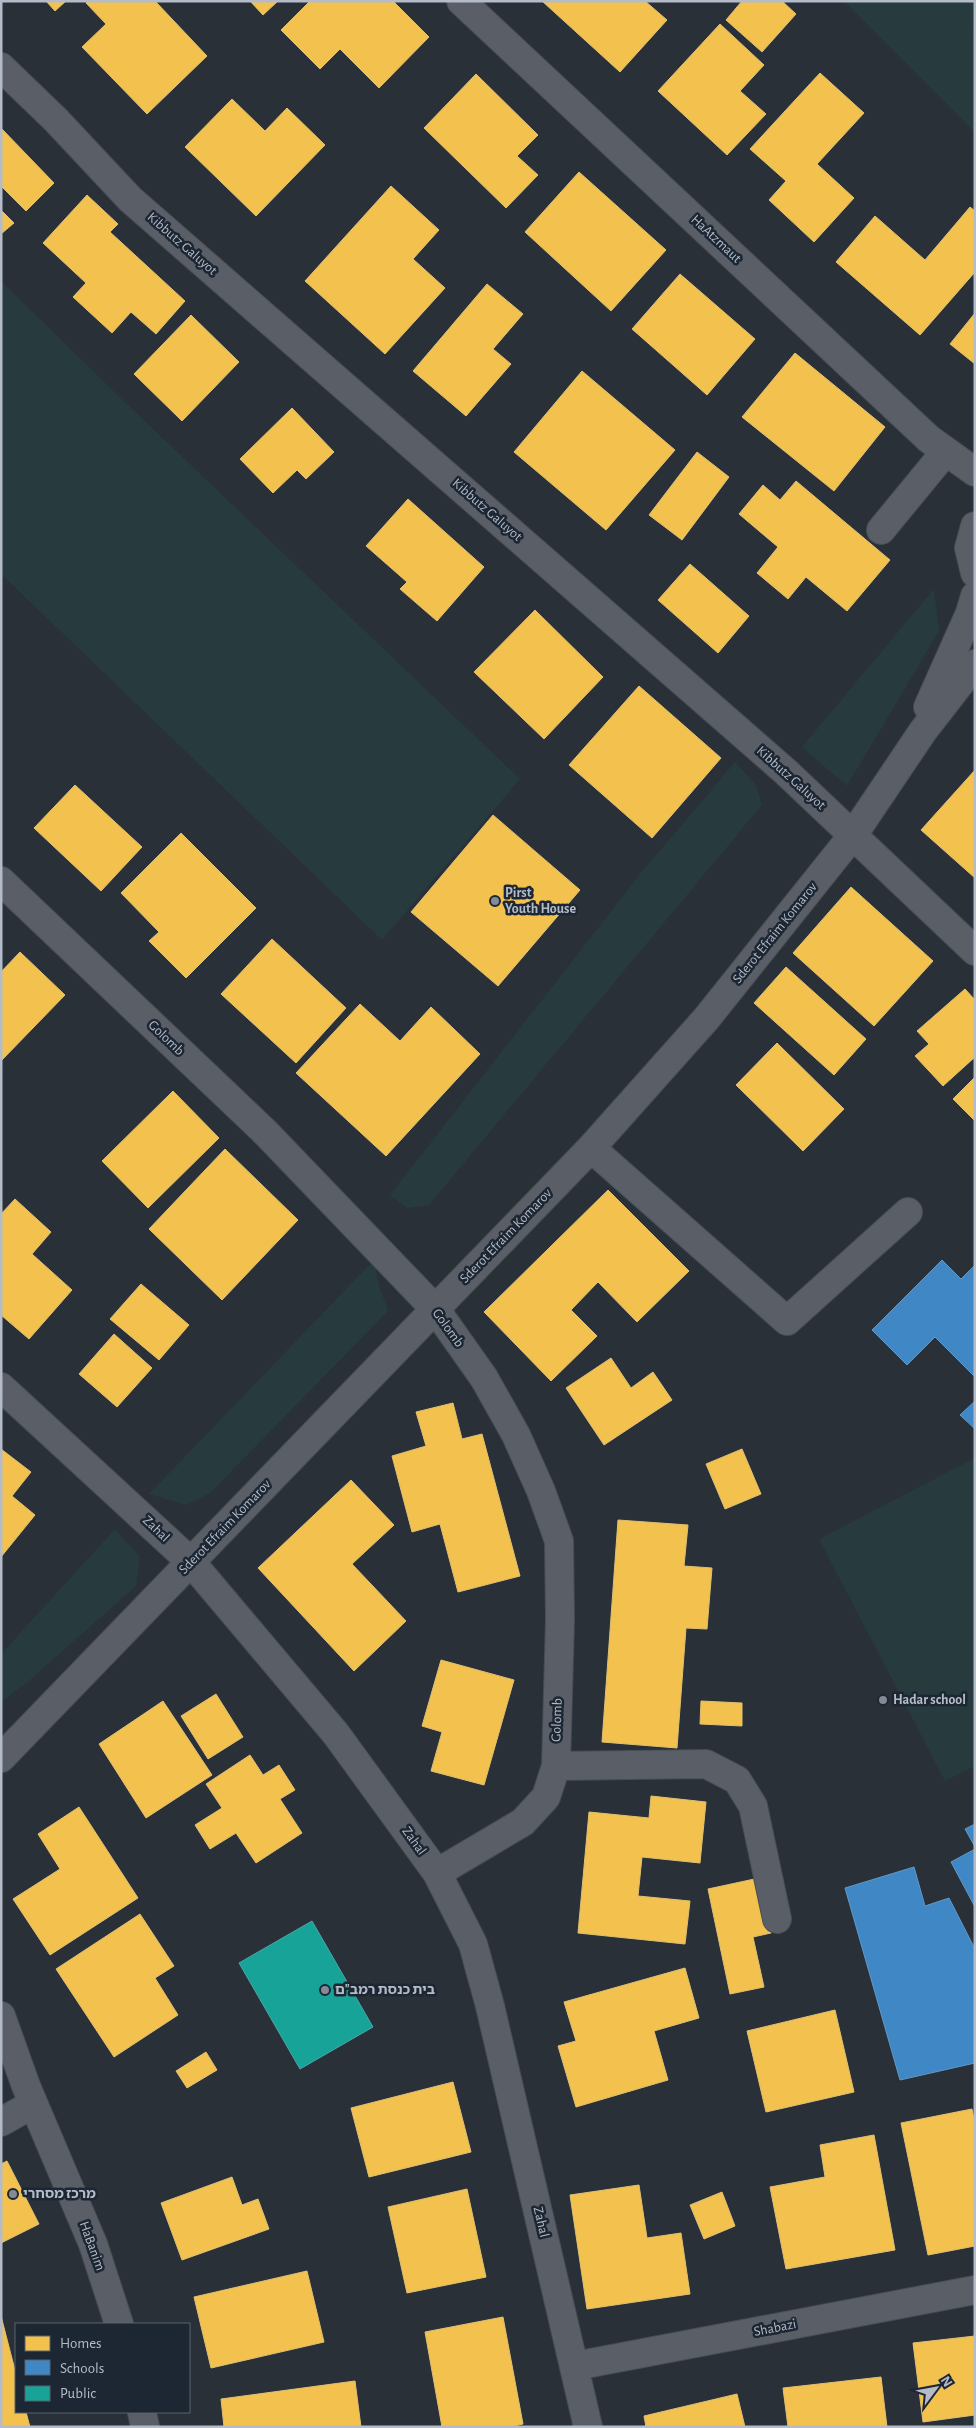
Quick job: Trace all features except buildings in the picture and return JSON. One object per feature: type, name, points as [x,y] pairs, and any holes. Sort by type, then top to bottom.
[{"type":"street","name":"HaAtzmaut","points":[[461,1],[922,432],[975,472]]},
{"type":"street","name":"Kibbutz Galuyot","points":[[1,67],[56,120],[130,198],[786,772],[975,951]]},
{"type":"street","points":[[881,530],[946,451]]},
{"type":"street","points":[[975,526],[969,548],[975,574]]},
{"type":"street","name":"Sderot Efraim Komarov","points":[[899,767],[947,667],[970,613],[975,596]]},
{"type":"street","name":"Sderot Efraim Komarov","points":[[1,1758],[591,1148],[706,1019],[853,835],[899,767],[975,664]]},
{"type":"street","name":"Golomb","points":[[1,881],[264,1131],[436,1310],[484,1378],[516,1435],[541,1491],[559,1541],[560,1619],[556,1766],[546,1797],[523,1822],[438,1873]]},
{"type":"street","points":[[591,1148],[787,1321],[908,1212]]},
{"type":"street","name":"Zahal","points":[[1,1387],[48,1428],[191,1562],[336,1734],[438,1873],[473,1944],[492,2016],[588,2427]]},
{"type":"street","name":"Sderot Efraim Komarov","points":[[1,1729],[80,1676]]},
{"type":"street","points":[[556,1766],[706,1764],[737,1780],[753,1806],[778,1919]]},
{"type":"street","name":"HaBanim","points":[[1,2016],[30,2095],[93,2244],[119,2323]]},
{"type":"street","name":"HaBanim","points":[[1,2046],[30,2095]]},
{"type":"street","points":[[1,2122],[30,2095]]},
{"type":"street","name":"Shabazi","points":[[575,2366],[975,2290]]},
{"type":"street","points":[[142,2413],[145,2427]]},
{"type":"green space","points":[[844,1],[973,1],[975,132]]},
{"type":"green space","points":[[1,281],[129,406],[520,779],[382,940],[1,574]]},
{"type":"green space","points":[[934,589],[939,631],[847,786],[802,747]]},
{"type":"green space","points":[[735,762],[756,785],[762,805],[429,1205],[407,1208],[390,1195],[640,874]]},
{"type":"green space","points":[[374,1260],[379,1285],[388,1311],[210,1493],[186,1505],[149,1494]]},
{"type":"green space","points":[[975,1458],[975,1766],[945,1781],[819,1539]]},
{"type":"green space","points":[[115,1529],[140,1557],[136,1586],[31,1679],[1,1702],[1,1654]]},
{"type":"place","name":"Pirst Youth House","points":[[495,901]]},
{"type":"place","name":"Hadar school","points":[[883,1700]]},
{"type":"place","name":"בית כנסת רמב\"ם","points":[[325,1990]]},
{"type":"place","name":"מרכז מסחרי","points":[[13,2194]]}]
